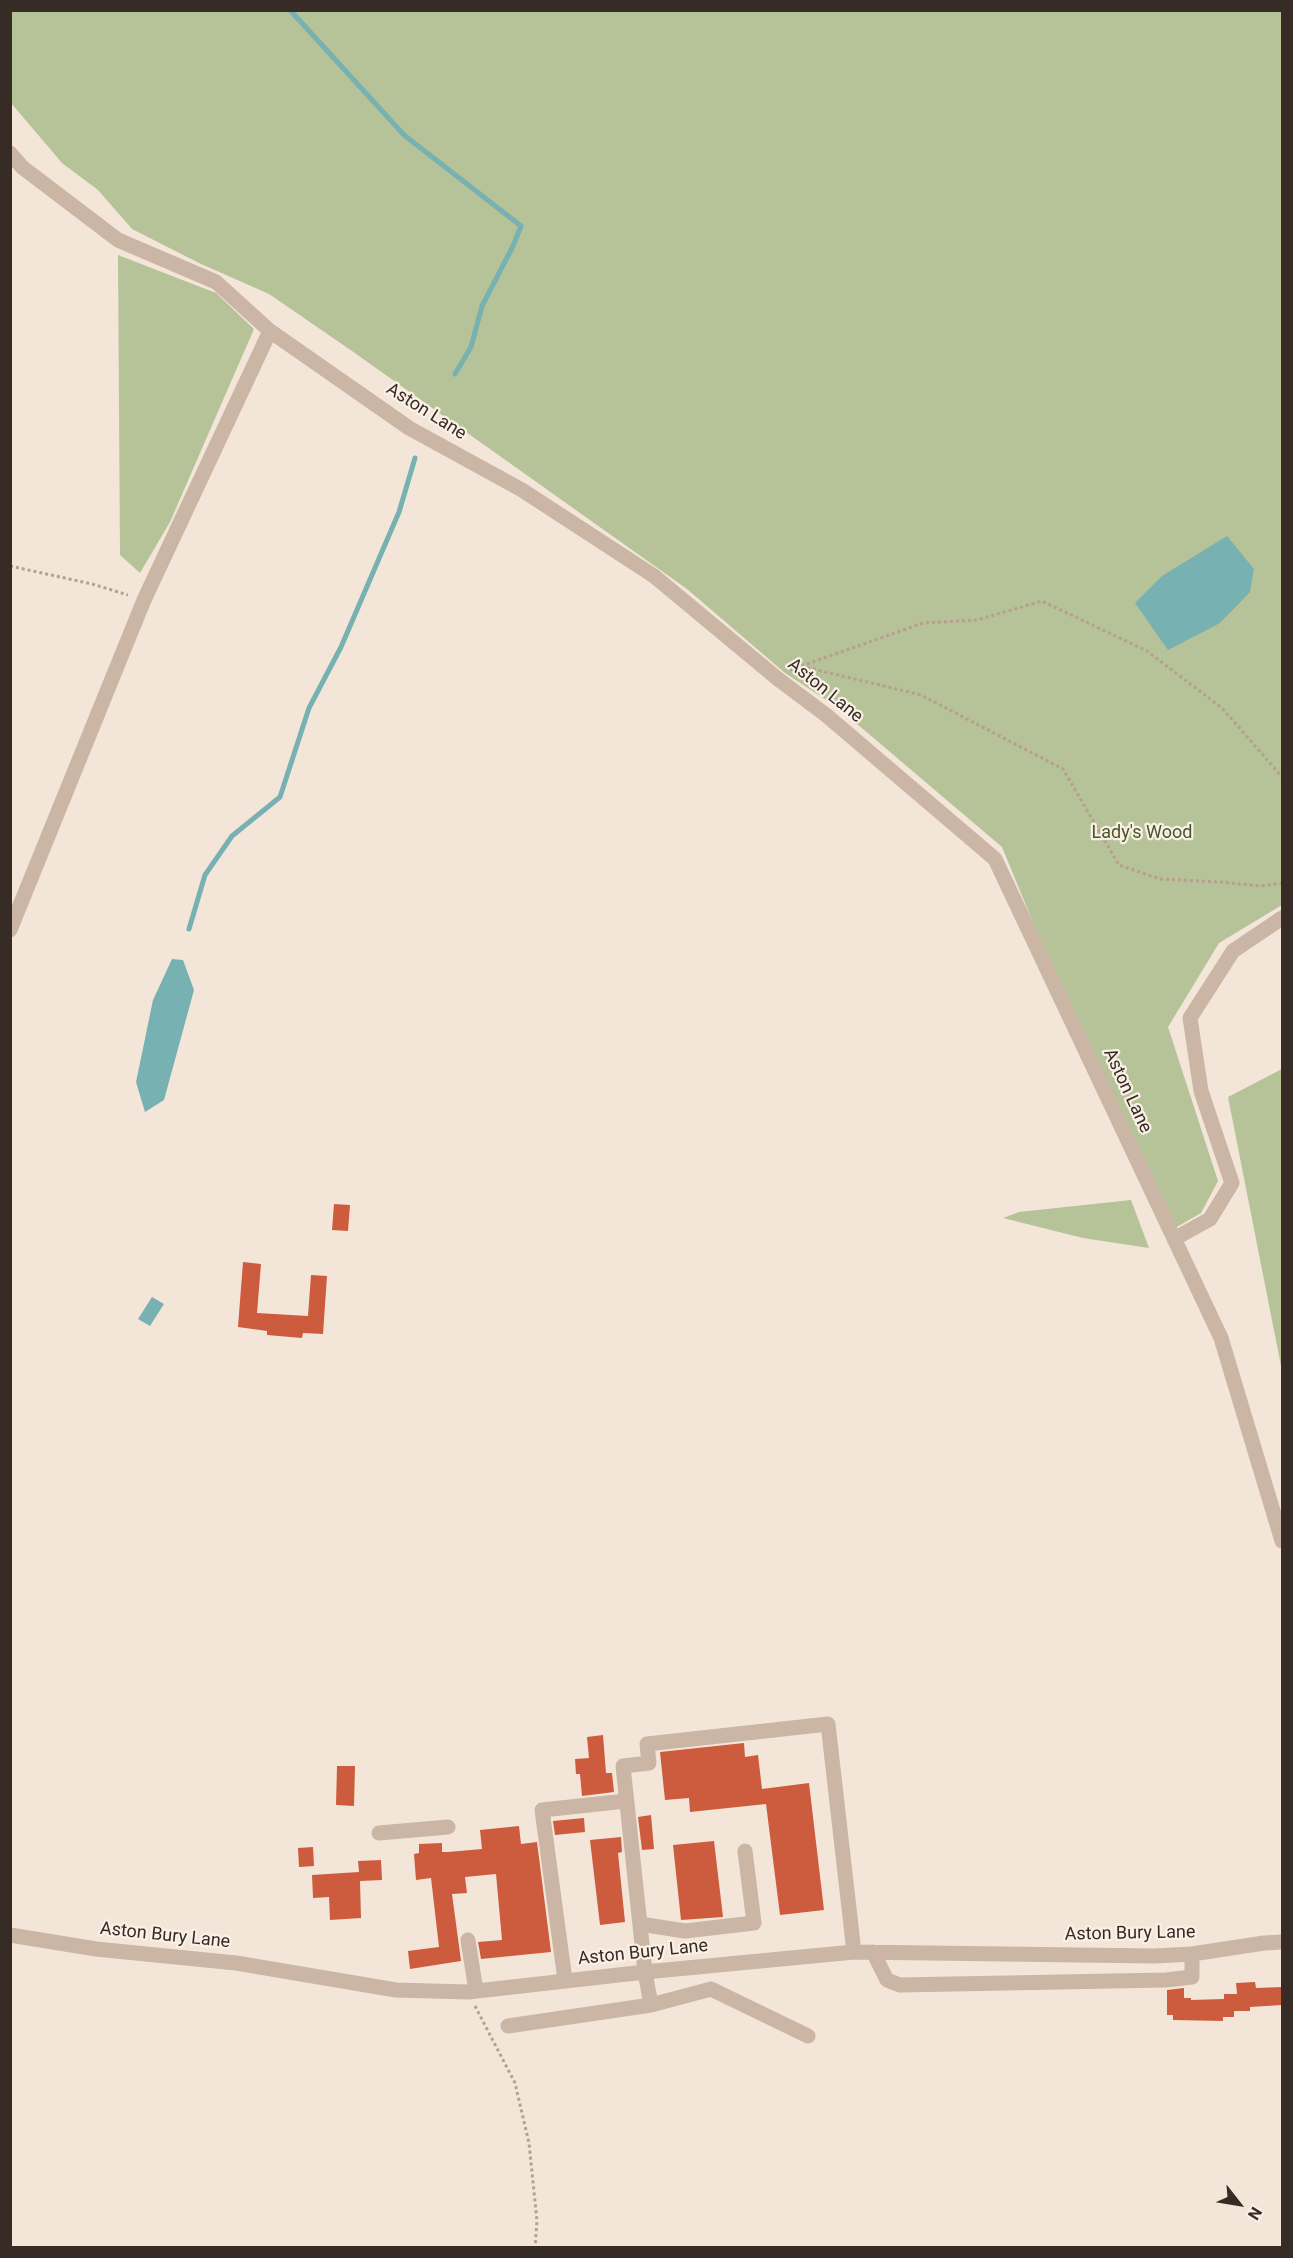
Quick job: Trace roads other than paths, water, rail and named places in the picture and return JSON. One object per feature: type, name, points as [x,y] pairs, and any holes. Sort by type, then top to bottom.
[{"type":"street","name":"Aston Lane","points":[[10,153],[22,167],[117,240],[216,282],[270,331],[409,428],[522,490],[654,576],[778,679],[826,715],[995,859],[1221,1338],[1282,1541]]},
{"type":"street","points":[[10,930],[144,600],[270,331]]},
{"type":"street","points":[[1174,1239],[1210,1219],[1232,1183],[1201,1091],[1190,1018],[1233,951],[1282,918]]},
{"type":"street","points":[[651,2005],[645,1972],[623,1766],[649,1763],[647,1744],[828,1724],[854,1952]]},
{"type":"street","points":[[565,1980],[542,1810],[626,1801]]},
{"type":"street","points":[[379,1833],[448,1827]]},
{"type":"street","points":[[640,1924],[685,1931],[754,1923],[745,1851]]},
{"type":"street","name":"Aston Bury Lane","points":[[10,1935],[96,1949],[236,1963],[396,1990],[472,1992],[565,1980],[854,1952],[1154,1956],[1192,1954],[1282,1942]]},
{"type":"street","points":[[468,1940],[472,1992]]},
{"type":"street","points":[[873,1952],[887,1980],[900,1985],[1166,1980],[1192,1977],[1192,1954]]},
{"type":"street","points":[[508,2026],[651,2005],[711,1989],[808,2036]]},
{"type":"water","points":[[1227,536],[1254,569],[1250,592],[1220,623],[1168,650],[1135,603],[1162,576]]},
{"type":"water","points":[[172,959],[183,960],[194,990],[164,1100],[145,1112],[136,1082],[153,1000]]},
{"type":"water","points":[[152,1297],[164,1304],[150,1326],[138,1319]]},
{"type":"waterway","points":[[290,10],[404,135],[521,226],[482,306],[471,347],[455,374]]},
{"type":"waterway","points":[[189,929],[205,875],[232,836],[280,797],[309,708],[341,647],[399,512],[415,458]]},
{"type":"park label","name":"Lady's Wood","points":[[1142,833]]}]
